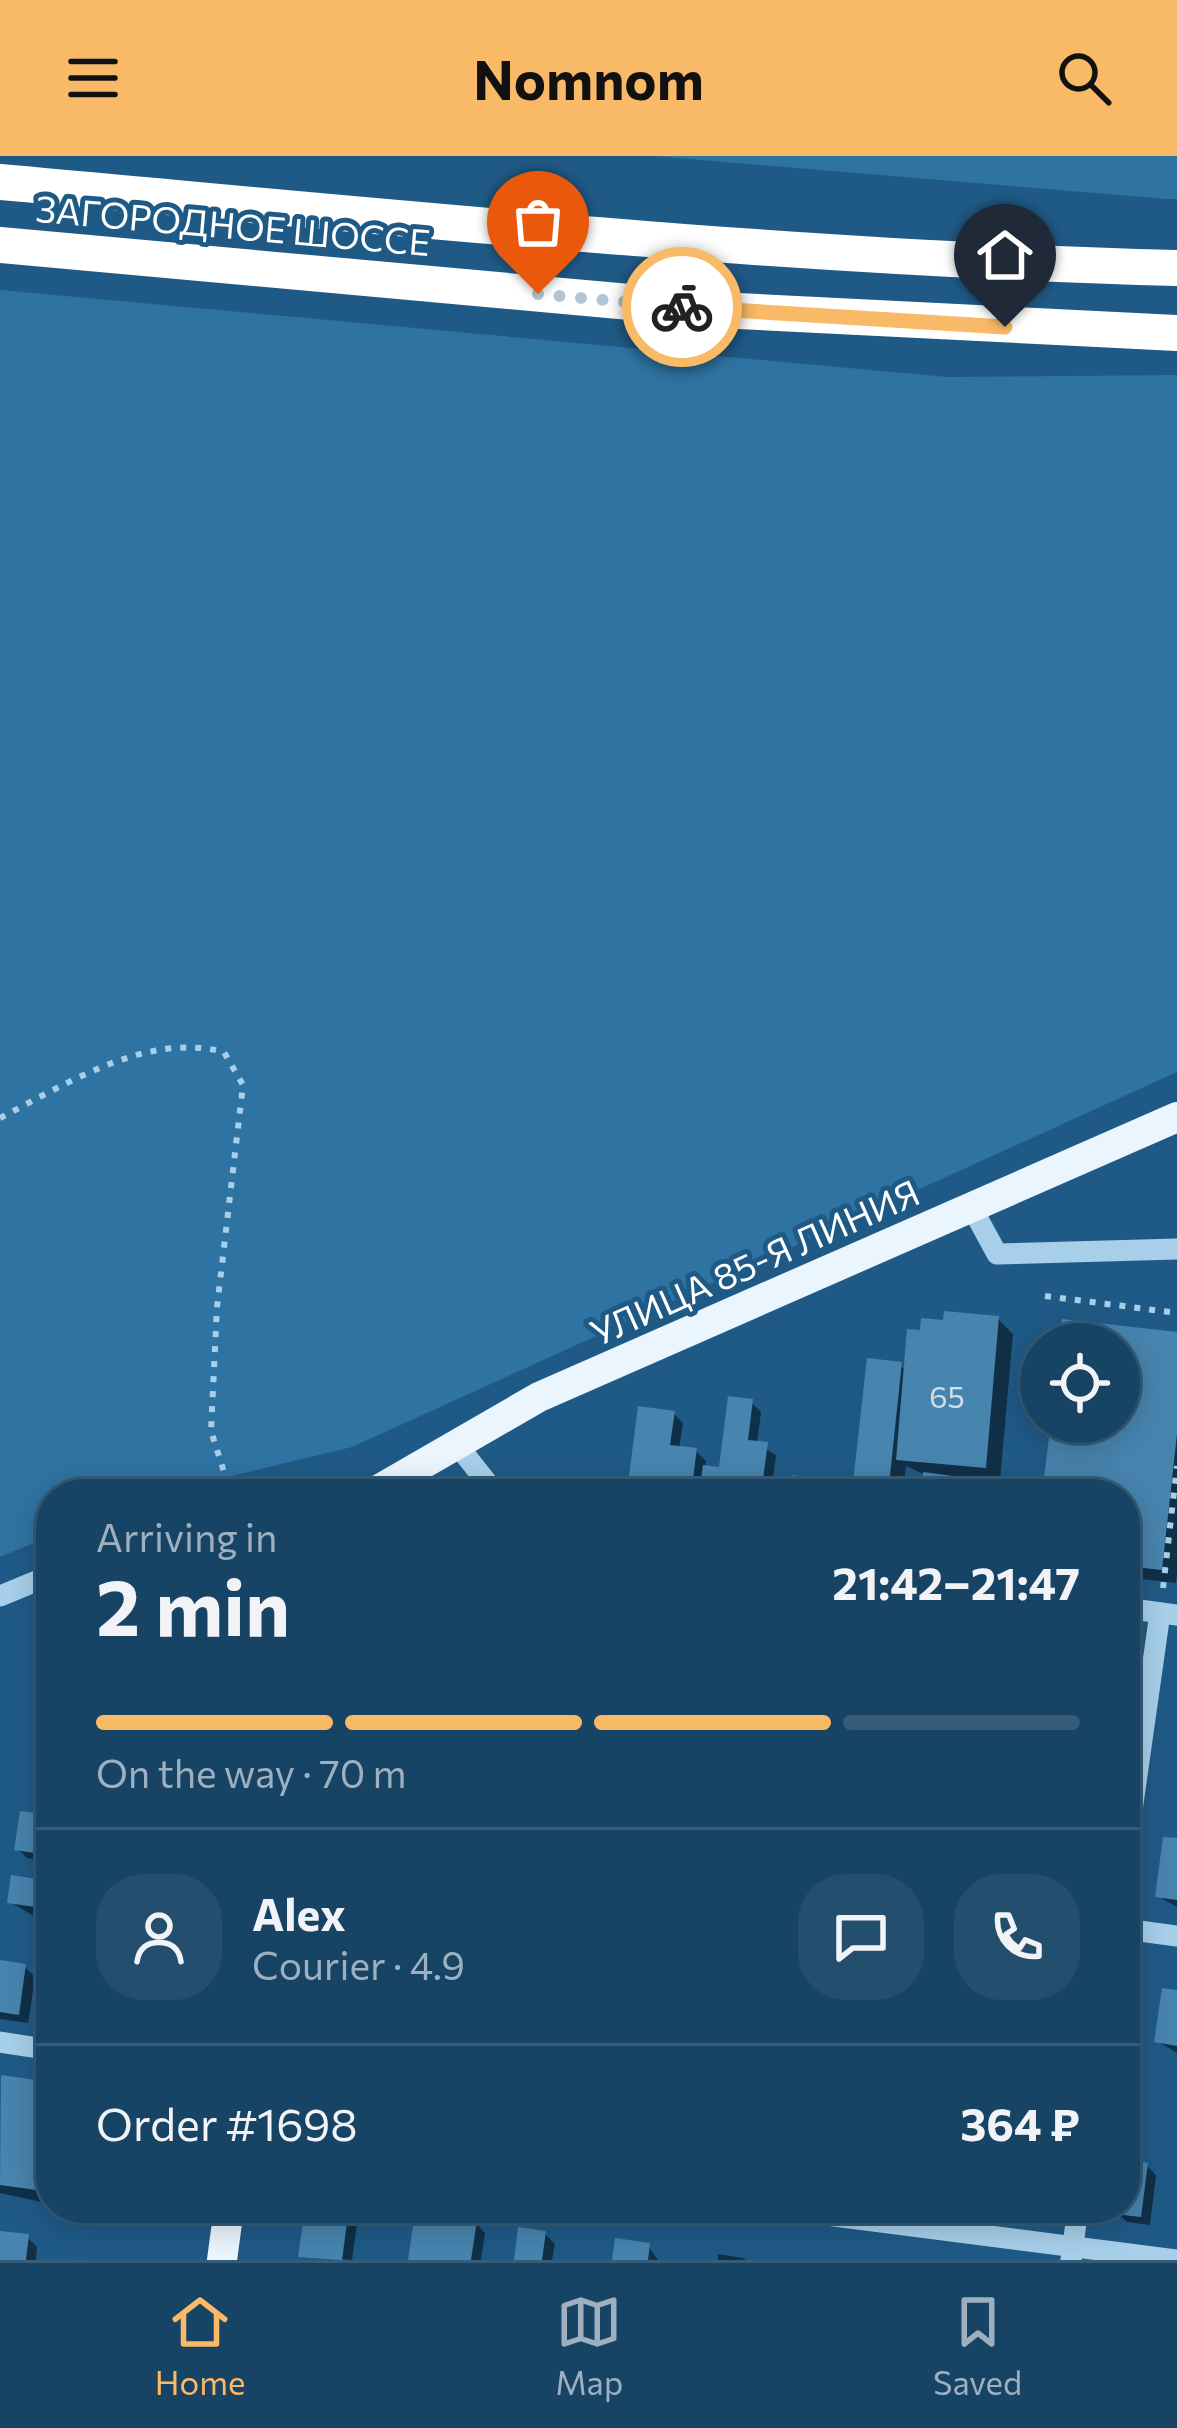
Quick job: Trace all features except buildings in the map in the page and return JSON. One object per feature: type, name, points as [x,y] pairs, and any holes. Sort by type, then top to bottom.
[{"type":"highway","name":"ЗАГОРОДНОЕ ШОССЕ","points":[[0,182],[720,247],[963,263],[1177,268]]},
{"type":"highway","name":"ЗАГОРОДНОЕ ШОССЕ","points":[[0,245],[718,310],[1177,333]]},
{"type":"main road","name":"УЛИЦА 85-Я ЛИНИЯ","points":[[395,1479],[539,1397],[1177,1117]]},
{"type":"main road","points":[[222,2260],[227,2223]]},
{"type":"street","points":[[972,1208],[997,1254],[1177,1249]]},
{"type":"street","points":[[455,1442],[484,1479]]},
{"type":"street","points":[[0,1595],[36,1581]]},
{"type":"street","points":[[1140,1774],[1168,1614]]},
{"type":"street","points":[[1140,1931],[1177,1936]]},
{"type":"street","points":[[0,2042],[36,2048]]},
{"type":"street","points":[[872,2223],[1072,2253],[1177,2260]]},
{"type":"street","points":[[1072,2253],[1076,2223]]},
{"type":"path","points":[[0,1118],[99,1067],[189,1042],[224,1052],[243,1084],[217,1307],[211,1431],[226,1479]]},
{"type":"path","points":[[1046,1295],[1177,1313]]},
{"type":"path","points":[[1168,1614],[1177,1466]]},
{"type":"shaded area","points":[[655,156],[1177,156],[1177,199],[1166,199]]},
{"type":"shaded area","points":[[0,290],[947,377],[1177,375],[1177,1072],[352,1447],[219,1479],[36,1479],[36,1542],[0,1557]]},
{"type":"way so far","points":[[538,294],[682,307]]},
{"type":"route","points":[[682,307],[1005,327]]}]
